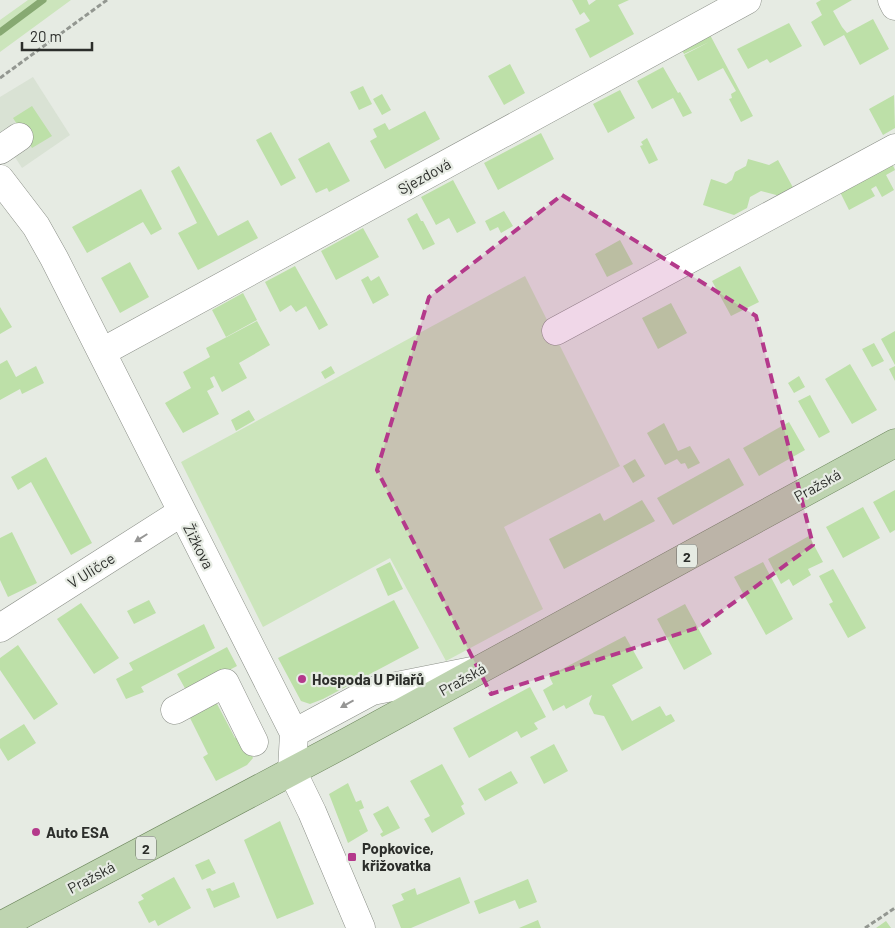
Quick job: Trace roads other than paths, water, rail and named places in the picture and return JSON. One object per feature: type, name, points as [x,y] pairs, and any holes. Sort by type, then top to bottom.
[{"type":"main road","name":"Pražská","points":[[0,926],[292,771],[895,443]]},
{"type":"street","name":"Sjezdová","points":[[102,352],[747,0]]},
{"type":"street","points":[[892,0],[895,6]]},
{"type":"street","points":[[556,331],[895,148]]},
{"type":"street","name":"Žižkova","points":[[0,179],[36,226],[54,258],[294,733],[292,771],[312,812],[361,928]]},
{"type":"street","name":"V Uličce","points":[[0,628],[182,512]]},
{"type":"street","points":[[294,733],[372,691],[478,670]]},
{"type":"street","points":[[230,694],[265,675]]},
{"type":"street","points":[[175,710],[225,683],[254,742]]},
{"type":"waterway","points":[[0,32],[43,0]]},
{"type":"place","name":"Hospoda U Pilařů","points":[[302,679]]},
{"type":"place","name":"Auto ESA","points":[[36,832]]},
{"type":"place","name":"Popkovice, křižovatka","points":[[352,857]]}]
